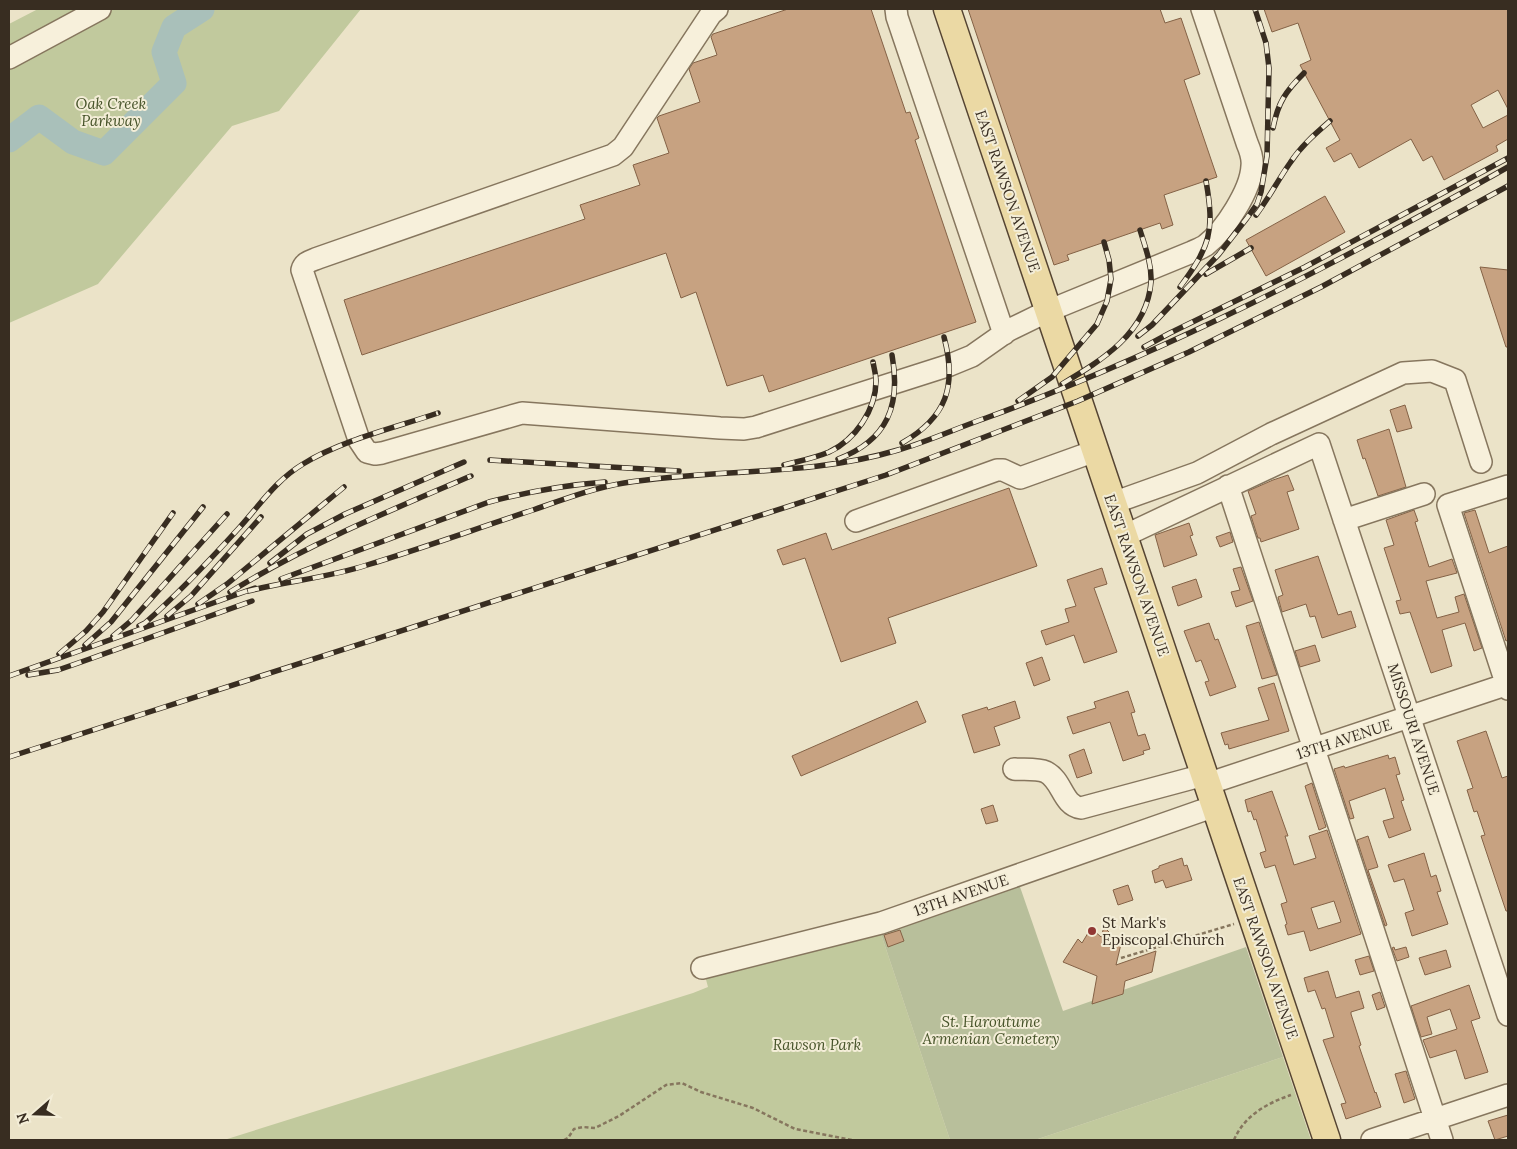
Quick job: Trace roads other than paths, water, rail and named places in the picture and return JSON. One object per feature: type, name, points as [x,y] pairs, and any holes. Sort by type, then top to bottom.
[{"type":"main road","name":"EAST RAWSON AVENUE","points":[[946,9],[1327,1140]]},
{"type":"street","points":[[9,58],[100,9]]},
{"type":"street","points":[[717,9],[711,14],[623,147],[613,155],[318,258],[303,266],[302,270],[359,440],[367,452],[382,453],[522,413],[744,429],[756,427],[950,365],[972,356],[1004,334],[1048,311],[1206,245],[1221,230],[1238,204],[1249,182],[1252,159],[1202,9]]},
{"type":"street","points":[[896,9],[923,97],[1004,334]]},
{"type":"street","points":[[1113,503],[1196,473],[1271,434],[1403,373],[1432,371],[1455,380],[1481,462]]},
{"type":"street","name":"MISSOURI AVENUE","points":[[1228,486],[1319,444],[1508,1015]]},
{"type":"street","points":[[856,520],[997,470],[1003,470],[1020,478],[1095,451]]},
{"type":"street","points":[[1124,536],[1228,486],[1442,1140]]},
{"type":"street","points":[[1508,486],[1448,504],[1508,686]]},
{"type":"street","points":[[1344,520],[1424,494]]},
{"type":"street","name":"13TH AVENUE","points":[[702,968],[881,923],[1314,748],[1508,686]]},
{"type":"street","points":[[1014,769],[1044,771],[1059,783],[1064,795],[1072,805],[1081,808],[1209,789]]},
{"type":"street","points":[[1372,1140],[1508,1095]]},
{"type":"waterway","points":[[9,140],[39,117],[73,142],[104,153],[174,83],[164,52],[174,27],[202,9]]},
{"type":"railway","points":[[1138,336],[1152,325],[1219,254],[1257,204],[1267,156],[1269,68],[1266,43],[1255,9]]},
{"type":"railway","points":[[1273,128],[1277,111],[1284,97],[1304,73]]},
{"type":"railway","points":[[1256,215],[1299,151],[1330,121]]},
{"type":"railway","points":[[1144,347],[1305,267],[1508,158]]},
{"type":"railway","points":[[248,591],[352,569],[612,485],[658,478],[830,464],[864,459],[909,447],[1054,392],[1187,334],[1381,237],[1508,167]]},
{"type":"railway","points":[[1180,287],[1198,260],[1208,238],[1210,213],[1206,181]]},
{"type":"railway","points":[[9,757],[886,475],[1078,401],[1189,352],[1321,287],[1508,186]]},
{"type":"railway","points":[[1062,384],[1107,355],[1132,330],[1141,316],[1148,300],[1151,276],[1148,256],[1140,230]]},
{"type":"railway","points":[[1018,401],[1052,377],[1097,324],[1107,301],[1111,279],[1109,260],[1104,242]]},
{"type":"railway","points":[[1206,274],[1251,248]]},
{"type":"railway","points":[[902,443],[929,422],[945,399],[949,371],[944,337]]},
{"type":"railway","points":[[838,459],[869,442],[887,419],[892,405],[894,390],[892,355]]},
{"type":"railway","points":[[784,465],[829,452],[838,447],[855,432],[868,413],[875,392],[876,379],[873,362]]},
{"type":"railway","points":[[139,626],[145,623],[205,565],[276,485],[293,470],[351,441],[438,413]]},
{"type":"railway","points":[[490,460],[679,471]]},
{"type":"railway","points":[[270,563],[307,534],[345,514],[464,462]]},
{"type":"railway","points":[[230,592],[318,544],[471,476]]},
{"type":"railway","points":[[281,579],[489,502],[546,489],[605,482]]},
{"type":"railway","points":[[198,604],[227,584],[344,487]]},
{"type":"railway","points":[[85,645],[111,622],[203,507]]},
{"type":"railway","points":[[59,654],[86,631],[103,612],[173,513]]},
{"type":"railway","points":[[113,636],[132,620],[227,514]]},
{"type":"railway","points":[[167,616],[191,596],[261,517]]},
{"type":"railway","points":[[9,676],[255,588]]},
{"type":"railway","points":[[28,675],[58,670],[252,601]]},
{"type":"place","name":"St Mark's Episcopal Church","points":[[1092,931]]},
{"type":"park label","name":"Oak Creek Parkway","points":[[111,112]]},
{"type":"park label","name":"St. Haroutume Armenian Cemetery","points":[[991,1030]]},
{"type":"park label","name":"Rawson Park","points":[[817,1044]]}]
